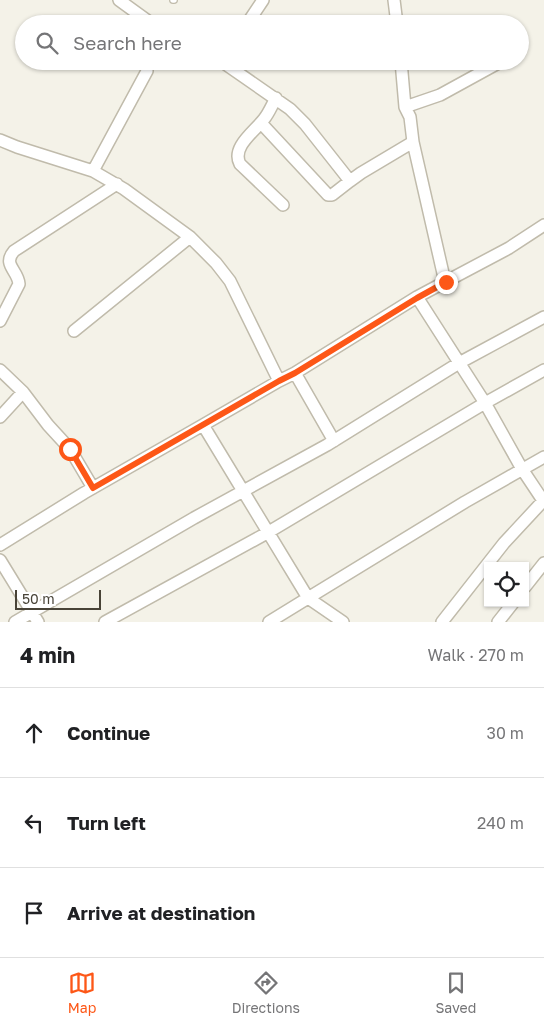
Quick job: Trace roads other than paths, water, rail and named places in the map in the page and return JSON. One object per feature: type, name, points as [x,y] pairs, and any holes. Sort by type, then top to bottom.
[{"type":"street","points":[[119,0],[140,15]]},
{"type":"street","points":[[254,15],[263,0]]},
{"type":"street","points":[[394,0],[396,15]]},
{"type":"street","points":[[234,70],[290,109],[305,124],[350,182]]},
{"type":"street","points":[[401,70],[405,107],[410,117],[446,282]]},
{"type":"street","points":[[405,107],[440,95],[486,70]]},
{"type":"street","points":[[92,171],[147,71]]},
{"type":"street","points":[[276,98],[261,123],[240,147],[237,159],[282,205]]},
{"type":"street","points":[[261,123],[328,195],[332,195],[361,173],[414,142]]},
{"type":"street","points":[[0,140],[92,171],[116,184],[190,238],[216,263],[230,281],[279,381]]},
{"type":"street","points":[[0,321],[19,284],[19,280],[9,263],[14,251],[116,184]]},
{"type":"street","points":[[0,545],[93,488],[295,373],[417,298],[510,248],[544,225]]},
{"type":"street","points":[[74,331],[190,238]]},
{"type":"street","points":[[417,298],[485,403],[522,469],[544,502],[504,543],[442,622]]},
{"type":"street","points":[[15,622],[35,617],[242,491],[334,440],[458,362],[544,317]]},
{"type":"street","points":[[0,370],[24,392],[48,425],[70,449],[93,488]]},
{"type":"street","points":[[105,622],[268,533],[485,403],[544,370]]},
{"type":"street","points":[[295,373],[334,440]]},
{"type":"street","points":[[0,417],[24,392]]},
{"type":"street","points":[[203,425],[308,598],[343,622]]},
{"type":"street","points":[[269,622],[284,618],[308,598],[464,502],[544,457]]},
{"type":"street","points":[[0,560],[35,617]]},
{"type":"street","points":[[529,582],[544,563]]},
{"type":"street","points":[[498,622],[510,607]]}]
